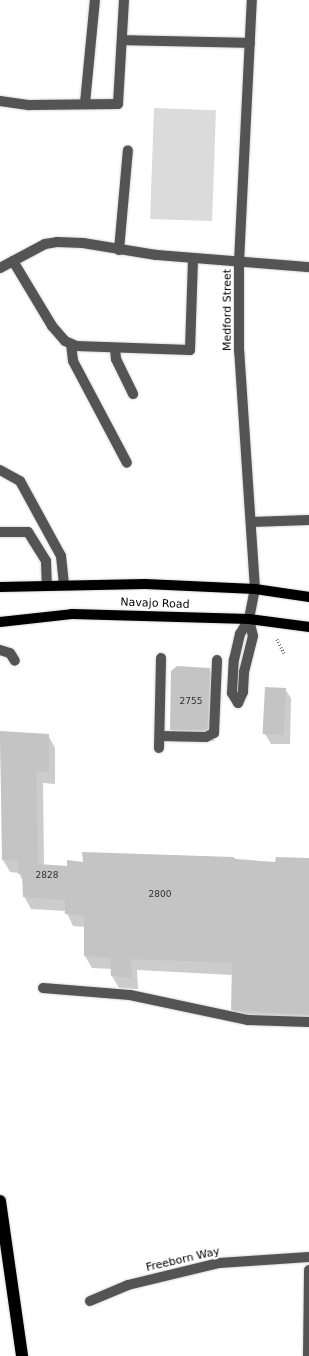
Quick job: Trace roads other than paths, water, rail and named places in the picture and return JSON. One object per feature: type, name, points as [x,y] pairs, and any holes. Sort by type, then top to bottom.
[{"type":"highway","points":[[0,1201],[22,1356]]},
{"type":"main road","name":"Navajo Road","points":[[0,587],[64,584],[255,589],[309,597]]},
{"type":"main road","name":"Navajo Road","points":[[0,622],[72,614],[249,619],[309,627]]},
{"type":"street","points":[[85,104],[95,0]]},
{"type":"street","points":[[0,101],[30,104],[118,104],[124,0]]},
{"type":"street","name":"Medford Street","points":[[249,619],[255,589],[239,351],[239,262],[252,0]]},
{"type":"street","points":[[122,40],[250,44]]},
{"type":"street","points":[[119,250],[128,150]]},
{"type":"street","points":[[0,268],[51,243],[82,244],[119,250],[193,258],[309,267]]},
{"type":"street","points":[[13,261],[52,326],[71,344],[115,348],[190,350],[193,258]]},
{"type":"street","points":[[71,344],[73,360],[127,463]]},
{"type":"street","points":[[115,348],[116,359],[134,394]]},
{"type":"street","points":[[0,470],[13,475],[20,481],[61,556],[64,584]]},
{"type":"street","points":[[251,522],[309,520]]},
{"type":"street","points":[[0,532],[28,532],[46,561],[47,584]]},
{"type":"street","points":[[249,619],[253,636],[244,672],[243,692],[238,703],[232,693],[234,660],[240,634],[249,619]]},
{"type":"street","points":[[0,650],[10,654],[14,661]]},
{"type":"street","points":[[159,748],[161,658]]},
{"type":"street","points":[[160,736],[206,737],[214,733],[218,660]]},
{"type":"street","points":[[43,988],[130,995],[248,1020],[309,1022]]},
{"type":"street","name":"Freeborn Way","points":[[90,1301],[128,1285],[219,1263],[309,1258]]},
{"type":"street","points":[[308,1356],[309,1270]]}]
